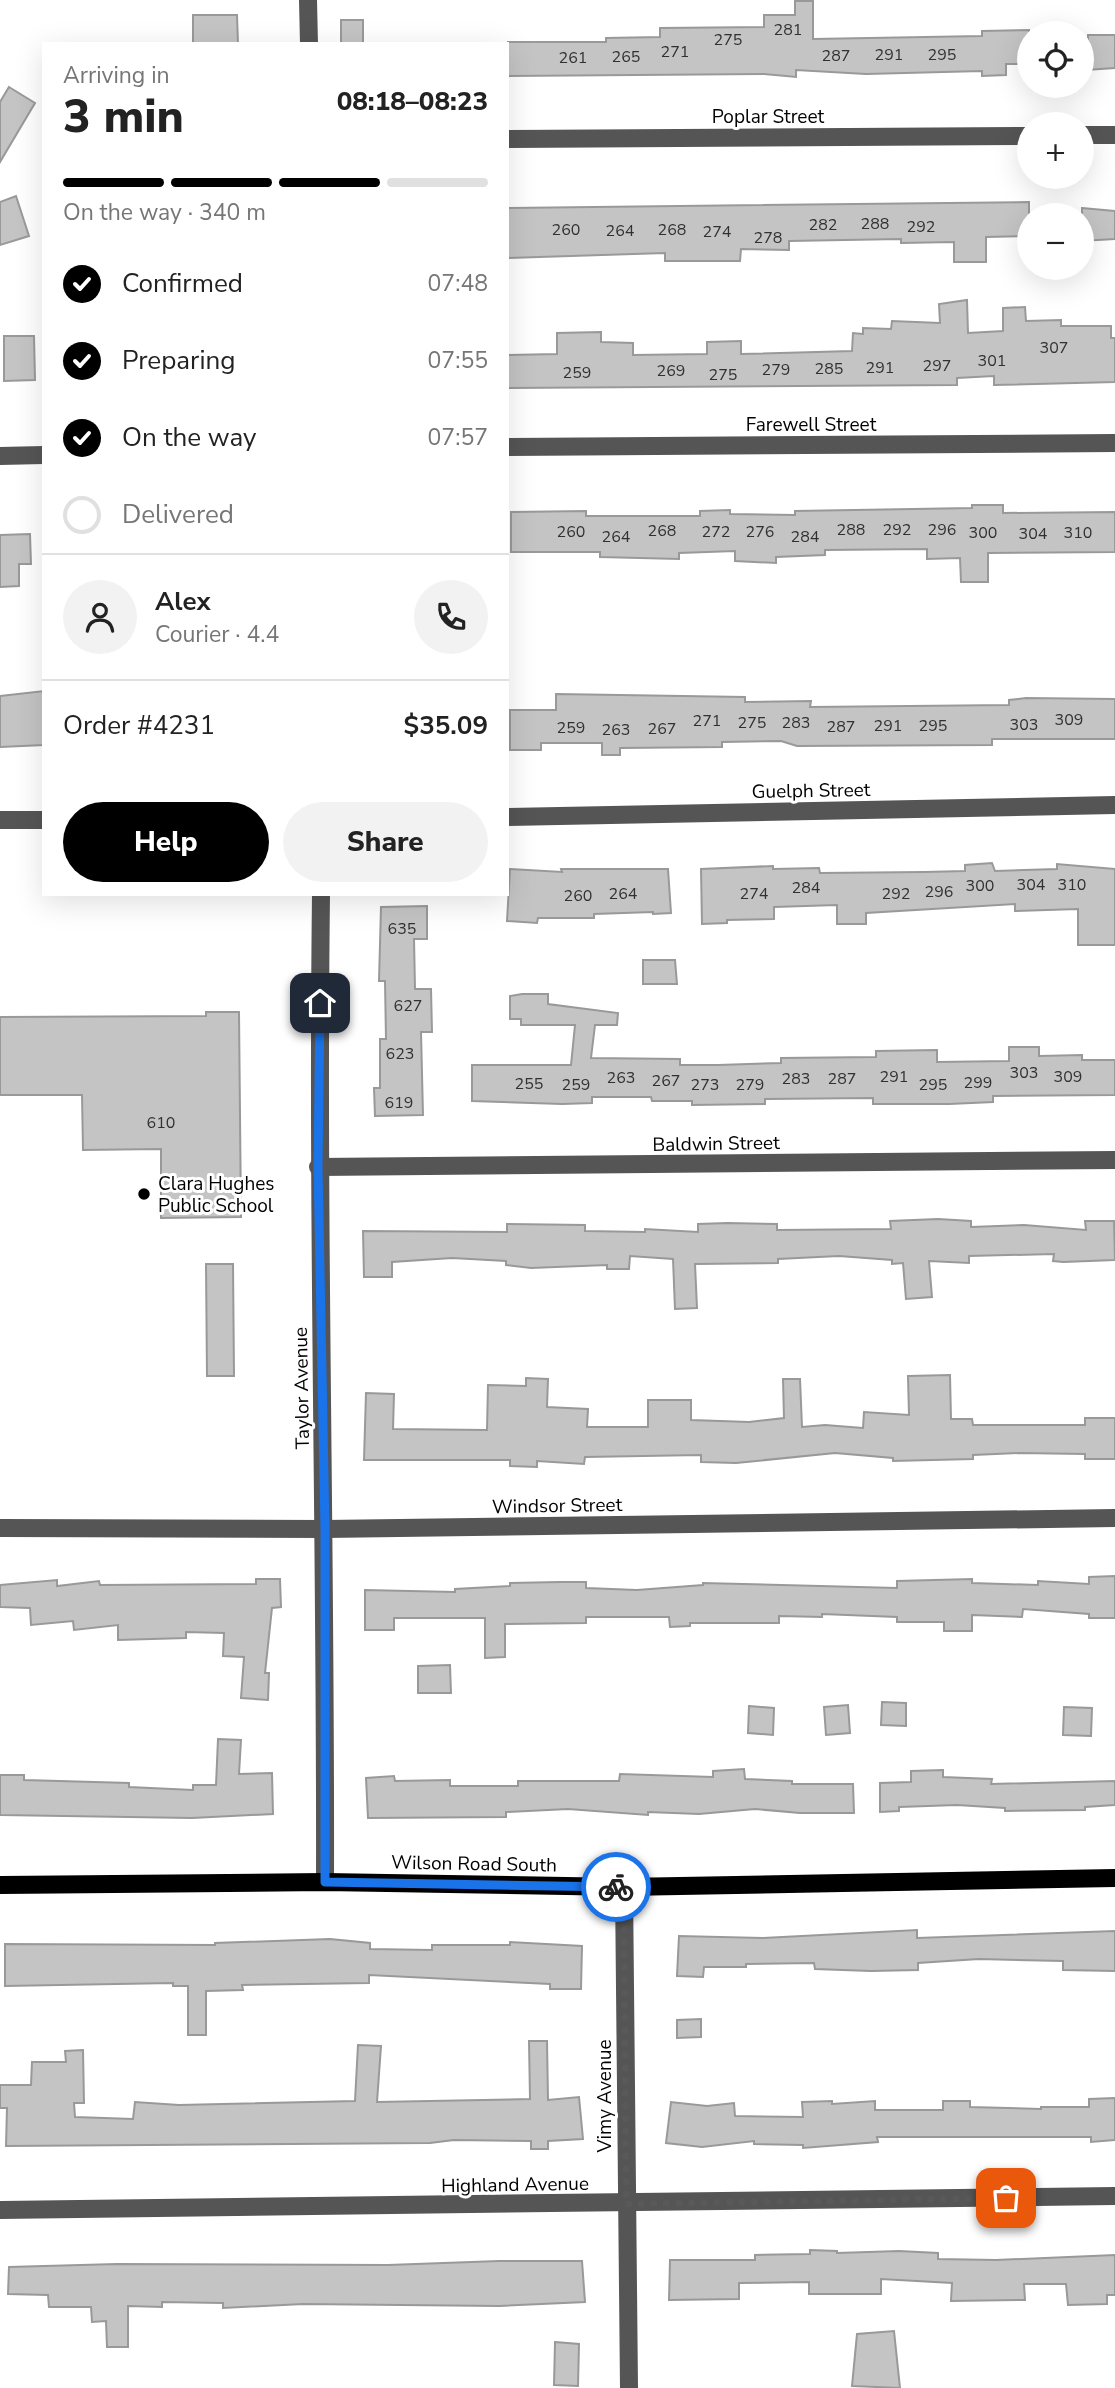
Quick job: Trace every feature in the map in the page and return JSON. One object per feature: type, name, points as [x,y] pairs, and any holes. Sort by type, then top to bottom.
[{"type":"main road","name":"Wilson Road South","points":[[0,1885],[325,1882],[624,1887],[1115,1878]]},
{"type":"street","points":[[308,0],[309,42]]},
{"type":"street","points":[[1094,135],[1115,135]]},
{"type":"street","name":"Poplar Street","points":[[509,139],[1017,136]]},
{"type":"street","name":"Farewell Street","points":[[509,447],[1115,443]]},
{"type":"street","points":[[0,456],[42,455]]},
{"type":"street","name":"Guelph Street","points":[[509,817],[1115,804]]},
{"type":"street","points":[[0,820],[42,820]]},
{"type":"street","name":"Taylor Avenue","points":[[321,896],[318,1167],[325,1529],[325,1882]]},
{"type":"street","name":"Baldwin Street","points":[[318,1167],[1115,1160]]},
{"type":"street","name":"Windsor Street","points":[[0,1528],[325,1529],[1115,1518]]},
{"type":"street","name":"Vimy Avenue","points":[[624,1887],[629,2388]]},
{"type":"street","name":"Highland Avenue","points":[[0,2210],[1115,2196]]},
{"type":"building","points":[[795,1],[813,1],[813,39],[982,36],[982,31],[1017,30],[1017,64],[1006,64],[1006,75],[982,76],[982,71],[866,74],[796,70],[796,77],[764,74],[509,76],[509,42],[606,42],[606,38],[660,37],[660,28],[764,27],[764,15],[795,15]]},
{"type":"building","points":[[193,15],[237,15],[238,42],[193,42]]},
{"type":"building","points":[[341,20],[363,20],[363,42],[341,42]]},
{"type":"building","points":[[1094,35],[1115,35],[1115,68],[1094,70]]},
{"type":"building","points":[[9,87],[35,103],[0,162],[0,102]]},
{"type":"building","points":[[16,196],[29,236],[0,245],[0,202]]},
{"type":"building","points":[[1029,202],[1017,203],[1017,236],[986,237],[986,262],[954,262],[954,242],[901,243],[901,239],[789,241],[789,250],[741,249],[740,261],[665,261],[665,253],[509,258],[509,208]]},
{"type":"building","points":[[1094,209],[1115,211],[1115,239],[1094,240]]},
{"type":"building","points":[[967,300],[968,333],[1003,331],[1003,308],[1025,307],[1026,321],[1061,320],[1061,326],[1111,326],[1111,338],[1115,338],[1115,382],[994,385],[994,376],[957,378],[957,385],[509,388],[509,355],[557,354],[557,333],[601,332],[601,342],[633,343],[633,355],[707,354],[707,342],[741,341],[741,354],[852,351],[853,333],[863,334],[863,328],[891,329],[892,321],[940,323],[939,304]]},
{"type":"building","points":[[4,336],[34,336],[35,380],[4,381]]},
{"type":"building","points":[[972,505],[1003,505],[1003,513],[1115,512],[1115,552],[988,553],[988,582],[961,582],[960,558],[927,559],[927,549],[825,550],[825,555],[776,557],[776,563],[735,561],[735,551],[679,553],[679,559],[600,557],[600,552],[511,552],[511,512],[586,511],[586,516],[700,516],[700,511],[730,510],[730,514],[795,515],[795,511],[972,508]]},
{"type":"building","points":[[30,534],[31,564],[19,564],[19,586],[0,587],[0,535]]},
{"type":"building","points":[[42,691],[42,745],[0,747],[0,696]]},
{"type":"building","points":[[556,694],[745,697],[745,702],[811,701],[810,707],[1009,705],[1009,700],[1026,698],[1115,699],[1115,739],[992,739],[992,745],[797,746],[781,741],[722,742],[722,747],[620,748],[620,755],[602,755],[602,743],[541,743],[541,750],[510,750],[510,710],[556,710]]},
{"type":"building","points":[[992,863],[995,871],[1057,869],[1057,864],[1115,869],[1115,945],[1078,945],[1078,909],[1015,911],[1015,904],[866,913],[866,924],[837,924],[837,905],[774,907],[774,919],[727,920],[727,923],[702,924],[701,869],[773,866],[773,869],[819,868],[820,873],[924,872],[965,871],[965,865]]},
{"type":"building","points":[[510,869],[562,872],[561,869],[668,869],[671,913],[594,914],[594,918],[538,918],[537,923],[507,921]]},
{"type":"building","points":[[427,906],[427,939],[414,939],[415,989],[431,989],[432,1032],[421,1032],[423,1115],[375,1116],[374,1088],[380,1088],[380,1039],[386,1039],[385,981],[379,981],[381,907]]},
{"type":"building","points":[[643,960],[675,960],[677,984],[643,984]]},
{"type":"building","points":[[548,994],[548,1004],[618,1013],[617,1025],[595,1025],[591,1058],[680,1059],[680,1065],[718,1065],[781,1063],[781,1058],[876,1057],[876,1051],[937,1050],[937,1062],[1009,1061],[1009,1047],[1039,1047],[1039,1056],[1082,1055],[1082,1060],[1115,1060],[1115,1095],[993,1096],[993,1102],[949,1104],[873,1104],[873,1098],[765,1099],[765,1104],[692,1105],[692,1101],[652,1101],[651,1097],[592,1097],[592,1103],[562,1104],[472,1101],[472,1065],[571,1065],[575,1025],[521,1025],[521,1019],[510,1019],[510,996]]},
{"type":"building","points":[[206,1012],[239,1012],[241,1217],[161,1218],[161,1149],[83,1150],[82,1095],[0,1095],[0,1017],[206,1016]]},
{"type":"building","points":[[890,1221],[971,1221],[971,1227],[1024,1225],[1086,1230],[1085,1221],[1114,1221],[1115,1260],[1063,1262],[1053,1261],[1054,1254],[969,1256],[969,1263],[929,1261],[932,1297],[906,1299],[903,1263],[892,1264],[892,1260],[839,1256],[778,1259],[778,1263],[695,1264],[697,1308],[675,1309],[673,1259],[630,1256],[629,1269],[607,1269],[607,1265],[531,1268],[506,1265],[506,1261],[452,1258],[392,1262],[392,1277],[364,1277],[363,1231],[507,1232],[507,1224],[585,1225],[585,1231],[645,1232],[645,1229],[698,1232],[698,1224],[728,1223],[777,1224],[777,1230],[891,1229]]},
{"type":"building","points":[[206,1264],[233,1264],[234,1376],[207,1376]]},
{"type":"building","points":[[950,1375],[951,1419],[972,1419],[973,1425],[1085,1425],[1085,1418],[1115,1418],[1115,1459],[1085,1459],[1085,1454],[1019,1453],[973,1455],[973,1459],[893,1461],[893,1458],[835,1453],[736,1463],[701,1462],[701,1455],[585,1457],[584,1464],[537,1461],[537,1467],[510,1466],[510,1460],[364,1460],[366,1393],[394,1394],[393,1429],[487,1430],[488,1385],[526,1386],[526,1378],[548,1379],[547,1407],[588,1409],[587,1427],[648,1427],[648,1400],[691,1400],[691,1420],[749,1422],[784,1418],[783,1379],[800,1379],[802,1427],[825,1425],[863,1428],[864,1412],[909,1415],[908,1376]]},
{"type":"building","points":[[1115,1576],[1115,1618],[1089,1618],[1089,1614],[1023,1609],[1022,1617],[972,1615],[972,1631],[944,1631],[944,1622],[897,1622],[897,1617],[822,1614],[822,1617],[779,1616],[779,1623],[690,1623],[690,1626],[670,1627],[669,1617],[586,1617],[586,1623],[505,1624],[505,1657],[485,1658],[485,1618],[394,1618],[394,1630],[365,1630],[365,1590],[455,1592],[455,1589],[510,1586],[510,1583],[560,1582],[586,1582],[586,1588],[637,1590],[703,1583],[897,1588],[897,1581],[972,1579],[972,1583],[1038,1585],[1038,1581],[1089,1584],[1089,1577]]},
{"type":"building","points":[[256,1579],[280,1579],[281,1607],[272,1608],[265,1673],[269,1673],[268,1700],[241,1698],[244,1657],[223,1656],[224,1633],[186,1632],[186,1638],[118,1640],[118,1625],[74,1630],[73,1621],[31,1625],[30,1608],[0,1607],[0,1585],[57,1580],[57,1586],[99,1581],[100,1585],[256,1584]]},
{"type":"building","points":[[450,1665],[451,1693],[418,1693],[418,1666]]},
{"type":"building","points":[[882,1702],[906,1703],[906,1726],[881,1725]]},
{"type":"building","points":[[848,1705],[850,1733],[826,1735],[824,1707]]},
{"type":"building","points":[[749,1706],[774,1708],[773,1735],[748,1733]]},
{"type":"building","points":[[1064,1707],[1092,1708],[1091,1736],[1063,1735]]},
{"type":"building","points":[[218,1739],[241,1740],[239,1774],[272,1773],[273,1814],[192,1818],[0,1815],[0,1775],[24,1775],[24,1780],[129,1783],[129,1787],[193,1790],[193,1785],[216,1785]]},
{"type":"building","points":[[744,1769],[745,1779],[792,1781],[792,1784],[853,1784],[854,1813],[800,1813],[755,1809],[699,1814],[648,1812],[648,1815],[568,1809],[506,1812],[506,1817],[368,1818],[366,1778],[394,1776],[395,1781],[450,1780],[450,1786],[518,1786],[518,1781],[619,1781],[620,1774],[713,1777],[713,1771]]},
{"type":"building","points":[[943,1770],[943,1777],[992,1779],[991,1784],[1115,1781],[1115,1805],[1085,1807],[1085,1810],[1005,1811],[1005,1808],[957,1805],[899,1807],[899,1811],[880,1812],[880,1783],[911,1782],[911,1771]]},
{"type":"building","points":[[917,1930],[917,1938],[1115,1931],[1115,1971],[1063,1970],[1063,1961],[979,1959],[918,1963],[918,1970],[815,1969],[814,1963],[746,1964],[746,1967],[704,1967],[703,1977],[677,1976],[679,1936],[763,1938]]},
{"type":"building","points":[[330,1939],[370,1943],[370,1949],[432,1950],[432,1945],[510,1945],[510,1942],[582,1946],[581,1989],[550,1989],[550,1984],[369,1975],[369,1983],[242,1985],[243,1990],[206,1991],[206,2035],[188,2035],[188,1986],[173,1986],[173,1983],[5,1986],[5,1944],[215,1945]]},
{"type":"building","points":[[701,2019],[701,2037],[677,2038],[677,2020]]},
{"type":"building","points":[[529,2041],[547,2041],[548,2100],[579,2097],[583,2139],[548,2141],[548,2149],[531,2149],[531,2141],[454,2140],[430,2143],[6,2146],[7,2108],[0,2108],[0,2085],[31,2085],[32,2062],[66,2062],[65,2051],[83,2050],[84,2103],[74,2103],[75,2117],[133,2119],[135,2102],[179,2105],[355,2101],[358,2045],[381,2046],[377,2102],[530,2099]]},
{"type":"building","points":[[1115,2098],[1115,2140],[1091,2142],[1091,2137],[877,2137],[878,2142],[803,2148],[803,2145],[754,2144],[754,2141],[702,2147],[666,2143],[671,2102],[707,2106],[734,2103],[735,2116],[803,2117],[802,2102],[832,2101],[832,2104],[875,2101],[875,2110],[943,2110],[943,2101],[970,2101],[970,2107],[1041,2109],[1089,2107],[1089,2099]]},
{"type":"building","points":[[810,2250],[837,2253],[938,2253],[938,2259],[996,2260],[1115,2255],[1115,2295],[1107,2295],[1107,2304],[1068,2305],[1066,2284],[1024,2284],[1025,2300],[951,2301],[952,2283],[881,2279],[881,2294],[809,2294],[809,2282],[739,2283],[739,2299],[669,2300],[670,2260],[755,2260],[755,2255],[810,2254]]},
{"type":"building","points":[[582,2261],[585,2302],[499,2306],[303,2304],[223,2308],[223,2303],[162,2302],[162,2307],[128,2306],[128,2347],[107,2347],[106,2321],[92,2322],[91,2307],[49,2307],[48,2295],[8,2294],[9,2267],[117,2264],[388,2265]]},
{"type":"building","points":[[894,2331],[900,2388],[852,2386],[857,2334]]},
{"type":"building","points":[[555,2342],[579,2344],[578,2386],[554,2385]]},
{"type":"way so far","points":[[616,1887],[624,1887],[626,2204],[1006,2198]]},
{"type":"place","name":"Clara Hughes Public School","points":[[144,1194]]},
{"type":"route","points":[[320,1003],[318,1167],[325,1529],[325,1882],[616,1887]]}]
